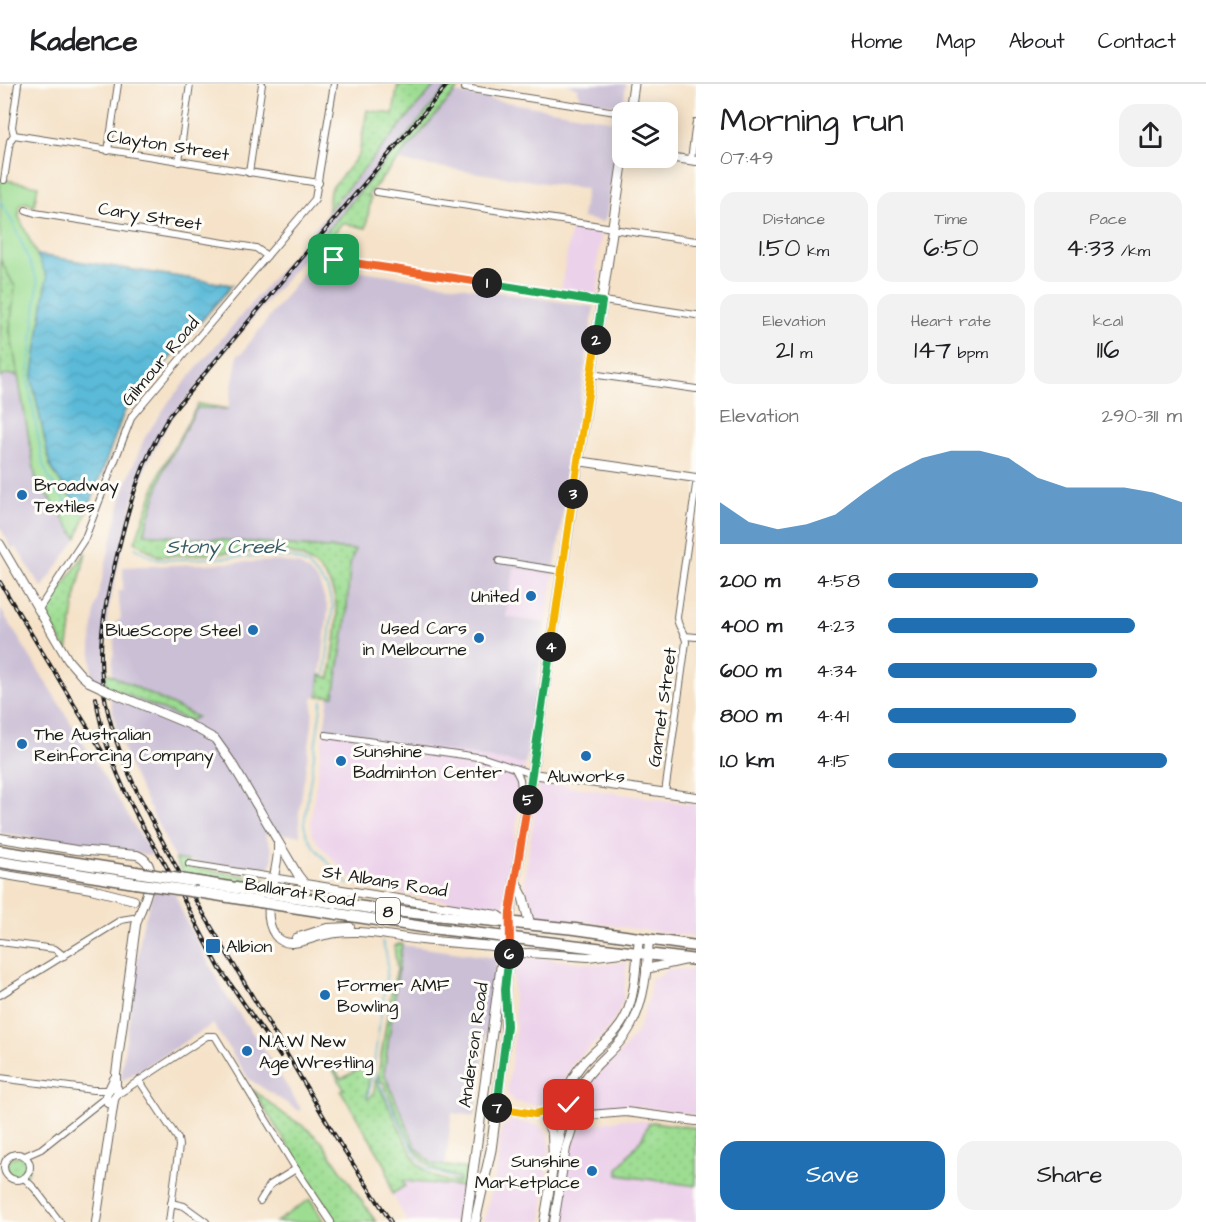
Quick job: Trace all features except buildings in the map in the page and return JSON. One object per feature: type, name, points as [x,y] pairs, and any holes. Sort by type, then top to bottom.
[{"type":"highway","name":"Ballarat Road","points":[[0,851],[135,877],[197,892],[261,897]]},
{"type":"highway","name":"Ballarat Road","points":[[0,861],[135,877],[192,881],[261,897],[444,930],[507,946],[638,953],[693,960]]},
{"type":"highway","name":"Ballarat Road","points":[[280,900],[531,925],[696,946]]},
{"type":"main road","points":[[631,102],[634,84]]},
{"type":"main road","name":"Anderson Road","points":[[475,1222],[491,1150],[507,1026],[505,989],[509,923],[622,168]]},
{"type":"main road","points":[[515,881],[523,897],[531,925]]},
{"type":"main road","name":"Anderson Road","points":[[466,1222],[507,946]]},
{"type":"street","points":[[4,180],[10,141],[14,135],[12,127],[18,84]]},
{"type":"street","points":[[108,150],[118,84]]},
{"type":"street","points":[[179,162],[190,84]]},
{"type":"street","points":[[249,172],[262,84]]},
{"type":"street","name":"Gilmour Road","points":[[39,609],[84,541],[132,417],[315,199],[334,84]]},
{"type":"street","points":[[465,88],[612,111]]},
{"type":"street","points":[[678,159],[693,161],[696,122]]},
{"type":"street","name":"Clayton Street","points":[[14,135],[319,183]]},
{"type":"street","points":[[377,192],[696,241]]},
{"type":"street","name":"Cary Street","points":[[26,210],[256,248],[267,256]]},
{"type":"street","points":[[334,260],[696,315]]},
{"type":"street","points":[[591,374],[696,389]]},
{"type":"street","points":[[578,461],[696,478]]},
{"type":"street","name":"Garnet Street","points":[[665,793],[685,636],[677,617],[696,485]]},
{"type":"street","name":"St Albans Road","points":[[0,544],[68,660],[81,675],[89,682],[202,731],[216,740],[256,809],[303,882],[321,888],[497,915],[509,923]]},
{"type":"street","points":[[499,561],[562,570]]},
{"type":"street","points":[[685,636],[696,637]]},
{"type":"street","points":[[326,735],[484,758],[532,774],[696,797]]},
{"type":"street","points":[[514,769],[520,779],[525,823]]},
{"type":"street","name":"St Albans Road","points":[[256,809],[274,845],[276,861]]},
{"type":"street","points":[[0,838],[76,850],[129,854],[142,857],[151,872],[133,923],[131,955],[96,1222]]},
{"type":"street","name":"St Albans Road","points":[[277,841],[269,914],[272,929],[279,939],[290,943],[300,943],[337,930],[362,931],[443,942],[507,946],[529,953],[588,957],[638,953]]},
{"type":"street","points":[[189,864],[303,882]]},
{"type":"street","points":[[0,874],[91,888],[139,902]]},
{"type":"street","points":[[0,995],[115,925],[133,923]]},
{"type":"street","points":[[443,942],[444,930]]},
{"type":"street","points":[[544,1222],[560,1139],[559,1125],[555,1116],[579,1068],[610,1038],[623,1021],[630,1004],[638,953],[644,939]]},
{"type":"street","points":[[0,942],[55,950],[64,956]]},
{"type":"street","points":[[554,1222],[566,1148],[578,1117],[576,1094],[585,1078],[621,1043],[632,1026],[642,997],[646,969],[638,953]]},
{"type":"street","points":[[646,969],[693,960]]},
{"type":"street","points":[[41,1149],[30,1163],[26,1176],[19,1180],[11,1179],[6,1173],[2,1164],[13,1155],[25,1156],[41,1149],[111,1095],[128,1088],[212,1035],[218,1040],[331,1222]]},
{"type":"street","points":[[0,1078],[93,1090],[111,1095]]},
{"type":"street","points":[[139,1080],[178,1139],[169,1222]]},
{"type":"street","points":[[535,1114],[569,1105],[589,1115],[639,1113],[696,1122]]},
{"type":"street","points":[[482,1106],[535,1114],[565,1128],[604,1114]]},
{"type":"street","points":[[545,1119],[552,1134],[554,1162]]},
{"type":"street","points":[[25,1156],[30,1163]]},
{"type":"street","points":[[260,1201],[270,1185],[296,1169]]},
{"type":"street","points":[[26,1176],[60,1222]]},
{"type":"street","points":[[171,1203],[184,1206],[206,1222]]},
{"type":"shaded area","points":[[436,84],[450,84],[227,349],[175,413],[161,436],[134,497],[110,602],[105,634],[106,686],[92,677],[91,645],[95,609],[123,492],[145,437],[170,400]]},
{"type":"shaded area","points":[[566,84],[626,84],[624,102],[612,102],[612,104],[579,100],[578,88]]},
{"type":"shaded area","points":[[455,93],[612,121],[613,168],[606,218],[602,222],[582,218],[586,189],[397,161]]},
{"type":"shaded area","points":[[571,229],[602,233],[596,270],[600,271],[597,295],[561,290]]},
{"type":"shaded area","points":[[311,263],[594,307],[554,574],[514,568],[506,617],[546,623],[525,764],[324,731],[329,695],[334,695],[346,621],[350,564],[355,550],[144,535],[164,469],[197,407],[228,409],[238,354],[241,354]]},
{"type":"shaded area","points":[[7,374],[19,376],[36,479],[77,538],[42,588],[16,547],[12,549],[0,527],[0,378]]},
{"type":"shaded area","points":[[280,561],[299,565],[308,571],[319,583],[328,608],[318,696],[313,696],[312,725],[299,813],[300,835],[265,834],[273,858],[268,873],[175,859],[131,770],[116,728],[110,698],[116,622],[121,619],[118,592],[123,590],[123,567]]},
{"type":"shaded area","points":[[514,568],[554,574],[546,623],[506,617]]},
{"type":"shaded area","points":[[0,608],[153,856],[0,833]]},
{"type":"shaded area","points":[[329,695],[531,725],[504,910],[360,887],[319,845],[312,834],[311,819]]},
{"type":"shaded area","points":[[539,782],[696,805],[696,937],[533,915],[524,881]]},
{"type":"shaded area","points":[[155,888],[175,894],[185,919],[227,997],[261,1045],[301,1109],[299,1111],[249,1079],[213,1024],[120,1082],[142,928]]},
{"type":"shaded area","points":[[402,945],[497,958],[475,1116],[452,1113],[445,1166],[432,1164],[416,1147],[384,1073]]},
{"type":"shaded area","points":[[529,957],[602,965],[627,962],[623,1000],[614,1021],[601,1037],[574,1062],[554,1101],[544,1106],[514,1102],[507,1093],[516,1027],[513,990],[516,958]]},
{"type":"shaded area","points":[[669,969],[696,970],[696,1115],[628,1105],[600,1108],[592,1106],[587,1100],[590,1083],[620,1054],[638,1030],[649,998],[651,977],[657,978]]},
{"type":"shaded area","name":"Sunshine Marketplace","points":[[623,1119],[652,1122],[649,1123],[641,1139],[618,1169],[618,1175],[696,1186],[696,1222],[559,1222],[572,1142],[582,1129],[589,1125]]},
{"type":"shaded area","points":[[511,1121],[538,1125],[550,1140],[542,1222],[484,1222],[497,1165],[502,1127]]},
{"type":"shaded area","points":[[402,1180],[466,1187],[461,1222],[408,1222],[392,1194],[405,1186]]},
{"type":"green space","points":[[398,84],[413,86],[436,84],[328,211],[330,190],[359,155],[367,110],[393,114]]},
{"type":"green space","points":[[450,84],[462,84],[367,196],[371,197],[366,228],[342,223],[328,241],[325,253],[334,267],[311,263],[319,253],[312,249]]},
{"type":"green space","points":[[0,179],[38,186],[34,207],[23,203],[19,207],[18,215],[37,255],[232,285],[124,412],[77,538],[36,479],[10,330],[15,287],[0,259]]},
{"type":"green space","points":[[0,259],[15,287],[10,330],[19,376],[7,374],[0,378]]},
{"type":"green space","points":[[198,404],[228,409],[197,408],[164,469],[144,534],[355,550],[350,564],[346,621],[334,696],[318,696],[320,675],[330,678],[336,636],[337,607],[329,581],[311,562],[290,553],[278,551],[158,556],[135,542],[161,470]]},
{"type":"green space","points":[[86,552],[76,595],[67,651],[45,612]]},
{"type":"green space","points":[[105,672],[197,717],[189,721],[106,686]]},
{"type":"green space","points":[[175,859],[188,861],[189,867],[265,879],[268,888],[184,876]]},
{"type":"green space","points":[[402,944],[384,1073],[416,1147],[432,1164],[467,1169],[466,1187],[403,1181],[405,1186],[392,1194],[386,1166],[341,1091],[344,1089],[327,1060],[341,1079],[370,1063],[367,1098],[370,1098],[374,1091],[376,1076],[417,1164],[436,1177],[458,1182],[459,1179],[456,1177],[432,1168],[416,1151],[378,1076],[391,993],[397,970],[394,946]]},
{"type":"green space","points":[[252,1089],[322,1142],[376,1222],[336,1222]]},
{"type":"green space","points":[[649,1123],[696,1128],[696,1186],[618,1175],[618,1169],[642,1138]]},
{"type":"green space","points":[[18,1156],[26,1159],[29,1167],[26,1175],[18,1178],[10,1175],[7,1167],[10,1159]]},
{"type":"green space","points":[[310,1199],[324,1222],[276,1222]]},
{"type":"water","points":[[37,255],[232,285],[124,412],[89,508],[69,496],[50,466],[32,380],[47,277]]},
{"type":"waterway","name":"Stony Creek","points":[[0,201],[13,223],[38,282],[28,381],[43,464],[60,495],[82,514]]},
{"type":"waterway","name":"Stony Creek","points":[[135,548],[158,560],[269,556],[293,558],[308,565],[327,587],[333,606],[325,675]]},
{"type":"waterway","name":"Stony Creek","points":[[322,700],[304,824],[306,833],[316,849],[348,885]]},
{"type":"waterway","name":"Stony Creek","points":[[382,941],[388,965],[373,1070],[418,1159],[425,1168],[456,1179]]},
{"type":"waterway","points":[[368,1097],[373,1070]]},
{"type":"railway","points":[[391,1222],[340,1144],[180,874],[152,822],[127,768],[108,712],[103,683],[101,641],[109,589],[132,497],[151,449],[169,416],[448,84]]},
{"type":"railway","points":[[0,582],[105,756]]},
{"type":"railway","points":[[96,698],[113,762],[140,822]]},
{"type":"railway","points":[[137,817],[165,864],[220,969],[280,1056]]},
{"type":"place","name":"Broadway Textiles","points":[[22,495]]},
{"type":"place","name":"United","points":[[531,596]]},
{"type":"place","name":"BlueScope Steel","points":[[253,630]]},
{"type":"place","name":"Used Cars in Melbourne","points":[[479,638]]},
{"type":"place","name":"The Australian Reinforcing Company","points":[[22,744]]},
{"type":"place","name":"Aluworks","points":[[586,756]]},
{"type":"place","name":"Sunshine Badminton Center","points":[[341,761]]},
{"type":"place","name":"Albion","points":[[213,946]]},
{"type":"place","name":"Former AMF Bowling","points":[[325,995]]},
{"type":"place","name":"N.A.W New Age Wrestling","points":[[247,1051]]},
{"type":"place","name":"Sunshine Marketplace","points":[[592,1171]]},
{"type":"route","points":[[334,260],[602,302],[510,912],[511,938],[505,989],[507,1026],[497,1108],[535,1114],[569,1105]]}]
